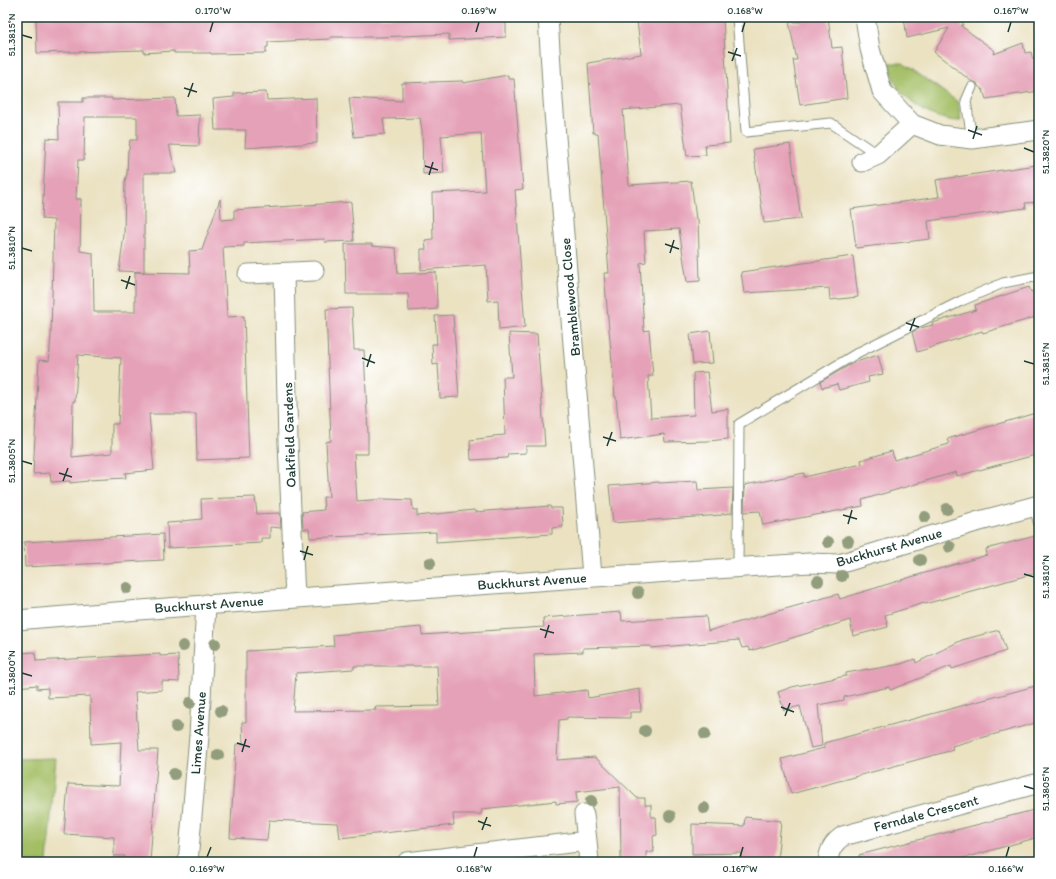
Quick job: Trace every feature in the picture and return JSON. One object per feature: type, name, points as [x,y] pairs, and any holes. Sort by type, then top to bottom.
[{"type":"street","name":"Bramblewood Close","points":[[548,17],[553,100],[592,576]]},
{"type":"street","points":[[865,17],[870,49],[882,91],[912,124],[940,135],[972,139],[1039,130]]},
{"type":"street","points":[[870,158],[912,124]]},
{"type":"street","points":[[248,274],[314,271]]},
{"type":"street","name":"Oakfield Gardens","points":[[284,273],[288,443],[295,598]]},
{"type":"street","name":"Buckhurst Avenue","points":[[17,620],[206,604],[592,576],[809,563],[839,564],[976,522],[1037,506]]},
{"type":"street","name":"Limes Avenue","points":[[188,862],[199,736],[206,604]]},
{"type":"street","name":"Ferndale Crescent","points":[[828,862],[831,848],[836,841],[843,836],[1039,783]]},
{"type":"street","points":[[584,814],[589,862]]},
{"type":"street","points":[[407,862],[587,841]]},
{"type":"lane","points":[[737,17],[746,132],[831,123],[870,158]]},
{"type":"lane","points":[[972,87],[966,101],[972,139]]},
{"type":"lane","points":[[738,568],[739,424],[859,352],[961,301],[1003,283],[1039,276]]},
{"type":"lane","points":[[1037,506],[1039,525]]},
{"type":"green space","points":[[889,63],[903,63],[958,102],[961,121],[937,117],[915,105],[898,87]]},
{"type":"green space","points":[[56,758],[47,862],[17,862],[17,759]]},
{"type":"building","points":[[36,17],[506,17],[506,37],[449,40],[449,34],[379,37],[330,37],[330,39],[268,42],[266,53],[211,54],[174,53],[174,51],[144,53],[144,50],[37,53]]},
{"type":"building","points":[[690,17],[723,17],[730,143],[705,145],[706,155],[687,156],[680,105],[623,110],[629,185],[691,181],[696,219],[698,219],[700,281],[687,282],[679,229],[644,231],[646,262],[640,263],[644,331],[649,330],[653,376],[648,376],[651,418],[694,415],[693,373],[707,372],[712,411],[728,409],[728,439],[665,442],[664,434],[620,440],[604,273],[609,273],[598,133],[593,133],[588,63],[641,54],[637,21]]},
{"type":"building","points":[[799,17],[828,17],[832,48],[842,47],[847,98],[800,105],[793,60],[797,60],[789,22],[800,22]]},
{"type":"building","points":[[904,17],[962,17],[963,25],[961,26],[995,51],[994,54],[1023,43],[1025,53],[1031,52],[1033,60],[1039,59],[1039,91],[986,99],[983,90],[977,83],[971,81],[934,52],[949,28],[907,38]]},
{"type":"building","points":[[508,75],[508,79],[514,79],[523,189],[515,190],[525,327],[499,330],[498,300],[488,301],[486,265],[421,270],[421,249],[426,249],[425,240],[433,239],[432,193],[485,191],[481,133],[441,136],[444,173],[423,174],[422,131],[420,118],[383,119],[385,134],[354,137],[349,98],[402,101],[402,83],[463,81],[463,83]]},
{"type":"building","points":[[266,92],[267,100],[316,98],[317,143],[245,148],[246,130],[215,130],[213,99],[234,97],[234,93]]},
{"type":"building","points":[[83,98],[112,98],[112,100],[175,98],[176,116],[200,115],[199,146],[169,145],[176,173],[144,173],[144,272],[119,271],[124,235],[125,181],[127,174],[128,150],[130,140],[137,140],[137,117],[85,117],[84,160],[78,160],[76,199],[81,199],[80,251],[93,253],[94,312],[135,312],[135,272],[190,273],[189,251],[202,250],[220,199],[221,220],[234,219],[234,210],[351,202],[354,241],[325,242],[324,239],[244,243],[244,246],[223,247],[227,317],[244,316],[249,458],[197,460],[196,414],[149,414],[154,470],[125,473],[126,478],[88,480],[70,483],[70,481],[51,482],[50,473],[33,474],[39,360],[49,361],[51,335],[54,220],[42,219],[46,138],[59,139],[58,102],[83,102]],"holes":[[[78,355],[121,358],[118,424],[112,424],[112,453],[72,457],[73,401],[75,401]]]},
{"type":"building","points":[[790,144],[801,219],[764,223],[753,149]]},
{"type":"building","points":[[1036,165],[1039,186],[1039,202],[1025,203],[1026,208],[928,221],[930,239],[856,248],[851,209],[939,197],[936,180]]},
{"type":"building","points":[[345,244],[372,244],[372,246],[396,248],[398,274],[436,272],[437,309],[409,311],[408,294],[346,294]]},
{"type":"building","points":[[853,256],[858,297],[830,300],[829,288],[744,293],[741,272]]},
{"type":"building","points":[[1029,287],[1031,292],[1039,290],[1039,316],[983,333],[982,331],[917,352],[912,332],[920,328],[933,325],[932,323],[976,310],[975,305]]},
{"type":"building","points":[[352,308],[354,350],[364,350],[368,434],[368,454],[354,454],[357,501],[386,499],[412,500],[413,510],[417,510],[417,516],[474,510],[475,512],[550,506],[551,508],[562,508],[563,527],[552,528],[552,534],[436,542],[436,532],[310,538],[309,529],[303,529],[302,512],[324,510],[323,497],[329,497],[326,442],[331,441],[326,309]]},
{"type":"building","points":[[453,315],[459,397],[440,398],[438,364],[433,365],[432,344],[437,344],[435,316]]},
{"type":"building","points":[[710,331],[713,363],[693,364],[690,334]]},
{"type":"building","points":[[509,333],[537,334],[545,446],[526,446],[526,453],[508,454],[507,458],[471,460],[470,440],[505,435],[503,377],[512,377]]},
{"type":"building","points":[[878,355],[883,374],[868,377],[869,382],[839,390],[837,384],[822,388],[820,382],[853,363]]},
{"type":"building","points":[[1039,412],[1039,454],[957,476],[956,472],[862,500],[863,506],[763,525],[760,511],[744,512],[745,485],[804,473],[804,477],[862,464],[861,460],[892,451],[894,460],[949,444],[947,439]]},
{"type":"building","points":[[697,481],[698,490],[733,488],[732,513],[613,523],[609,486]]},
{"type":"building","points":[[255,497],[257,514],[280,513],[281,528],[270,527],[270,538],[261,538],[261,543],[168,548],[167,523],[202,519],[201,499]]},
{"type":"building","points":[[163,534],[164,560],[25,567],[24,542]]},
{"type":"building","points":[[1035,536],[1039,551],[1039,572],[885,615],[888,627],[853,636],[850,620],[750,651],[748,647],[742,648],[739,640],[651,648],[651,646],[583,648],[583,652],[534,654],[535,696],[587,690],[588,698],[640,689],[641,712],[630,712],[630,718],[567,717],[567,719],[559,720],[557,760],[595,757],[637,798],[645,798],[645,805],[651,805],[651,817],[656,817],[657,835],[653,836],[654,852],[646,852],[646,862],[621,862],[620,787],[576,792],[577,802],[556,804],[556,801],[482,809],[481,814],[453,814],[454,825],[340,838],[338,823],[269,820],[267,840],[230,838],[236,744],[243,744],[242,722],[246,722],[246,651],[334,646],[333,635],[421,627],[422,635],[544,627],[543,618],[621,612],[622,621],[706,616],[708,631],[838,594],[840,599],[987,555],[986,549]],"holes":[[[354,666],[437,666],[439,706],[375,707],[376,710],[293,711],[296,673],[354,669]]]},
{"type":"building","points":[[999,630],[1006,651],[952,669],[951,666],[890,690],[889,687],[844,697],[844,700],[818,705],[822,746],[811,748],[800,706],[784,710],[778,692],[792,687],[846,676],[846,673],[901,664],[915,659],[916,663],[962,640]]},
{"type":"building","points":[[35,652],[36,661],[160,654],[160,656],[178,655],[179,682],[162,681],[162,690],[135,692],[139,750],[158,750],[150,862],[125,862],[125,856],[114,856],[114,837],[64,834],[68,784],[119,786],[121,742],[91,744],[90,696],[48,698],[48,688],[37,689],[37,685],[17,687],[17,653]]},
{"type":"building","points":[[1039,685],[1039,722],[952,746],[953,750],[791,794],[782,759],[824,748],[824,743]]},
{"type":"building","points":[[1034,810],[1039,827],[1039,837],[949,862],[860,862],[859,855]]},
{"type":"building","points":[[745,817],[781,821],[777,862],[741,862],[742,853],[692,854],[692,824],[744,826]]}]
